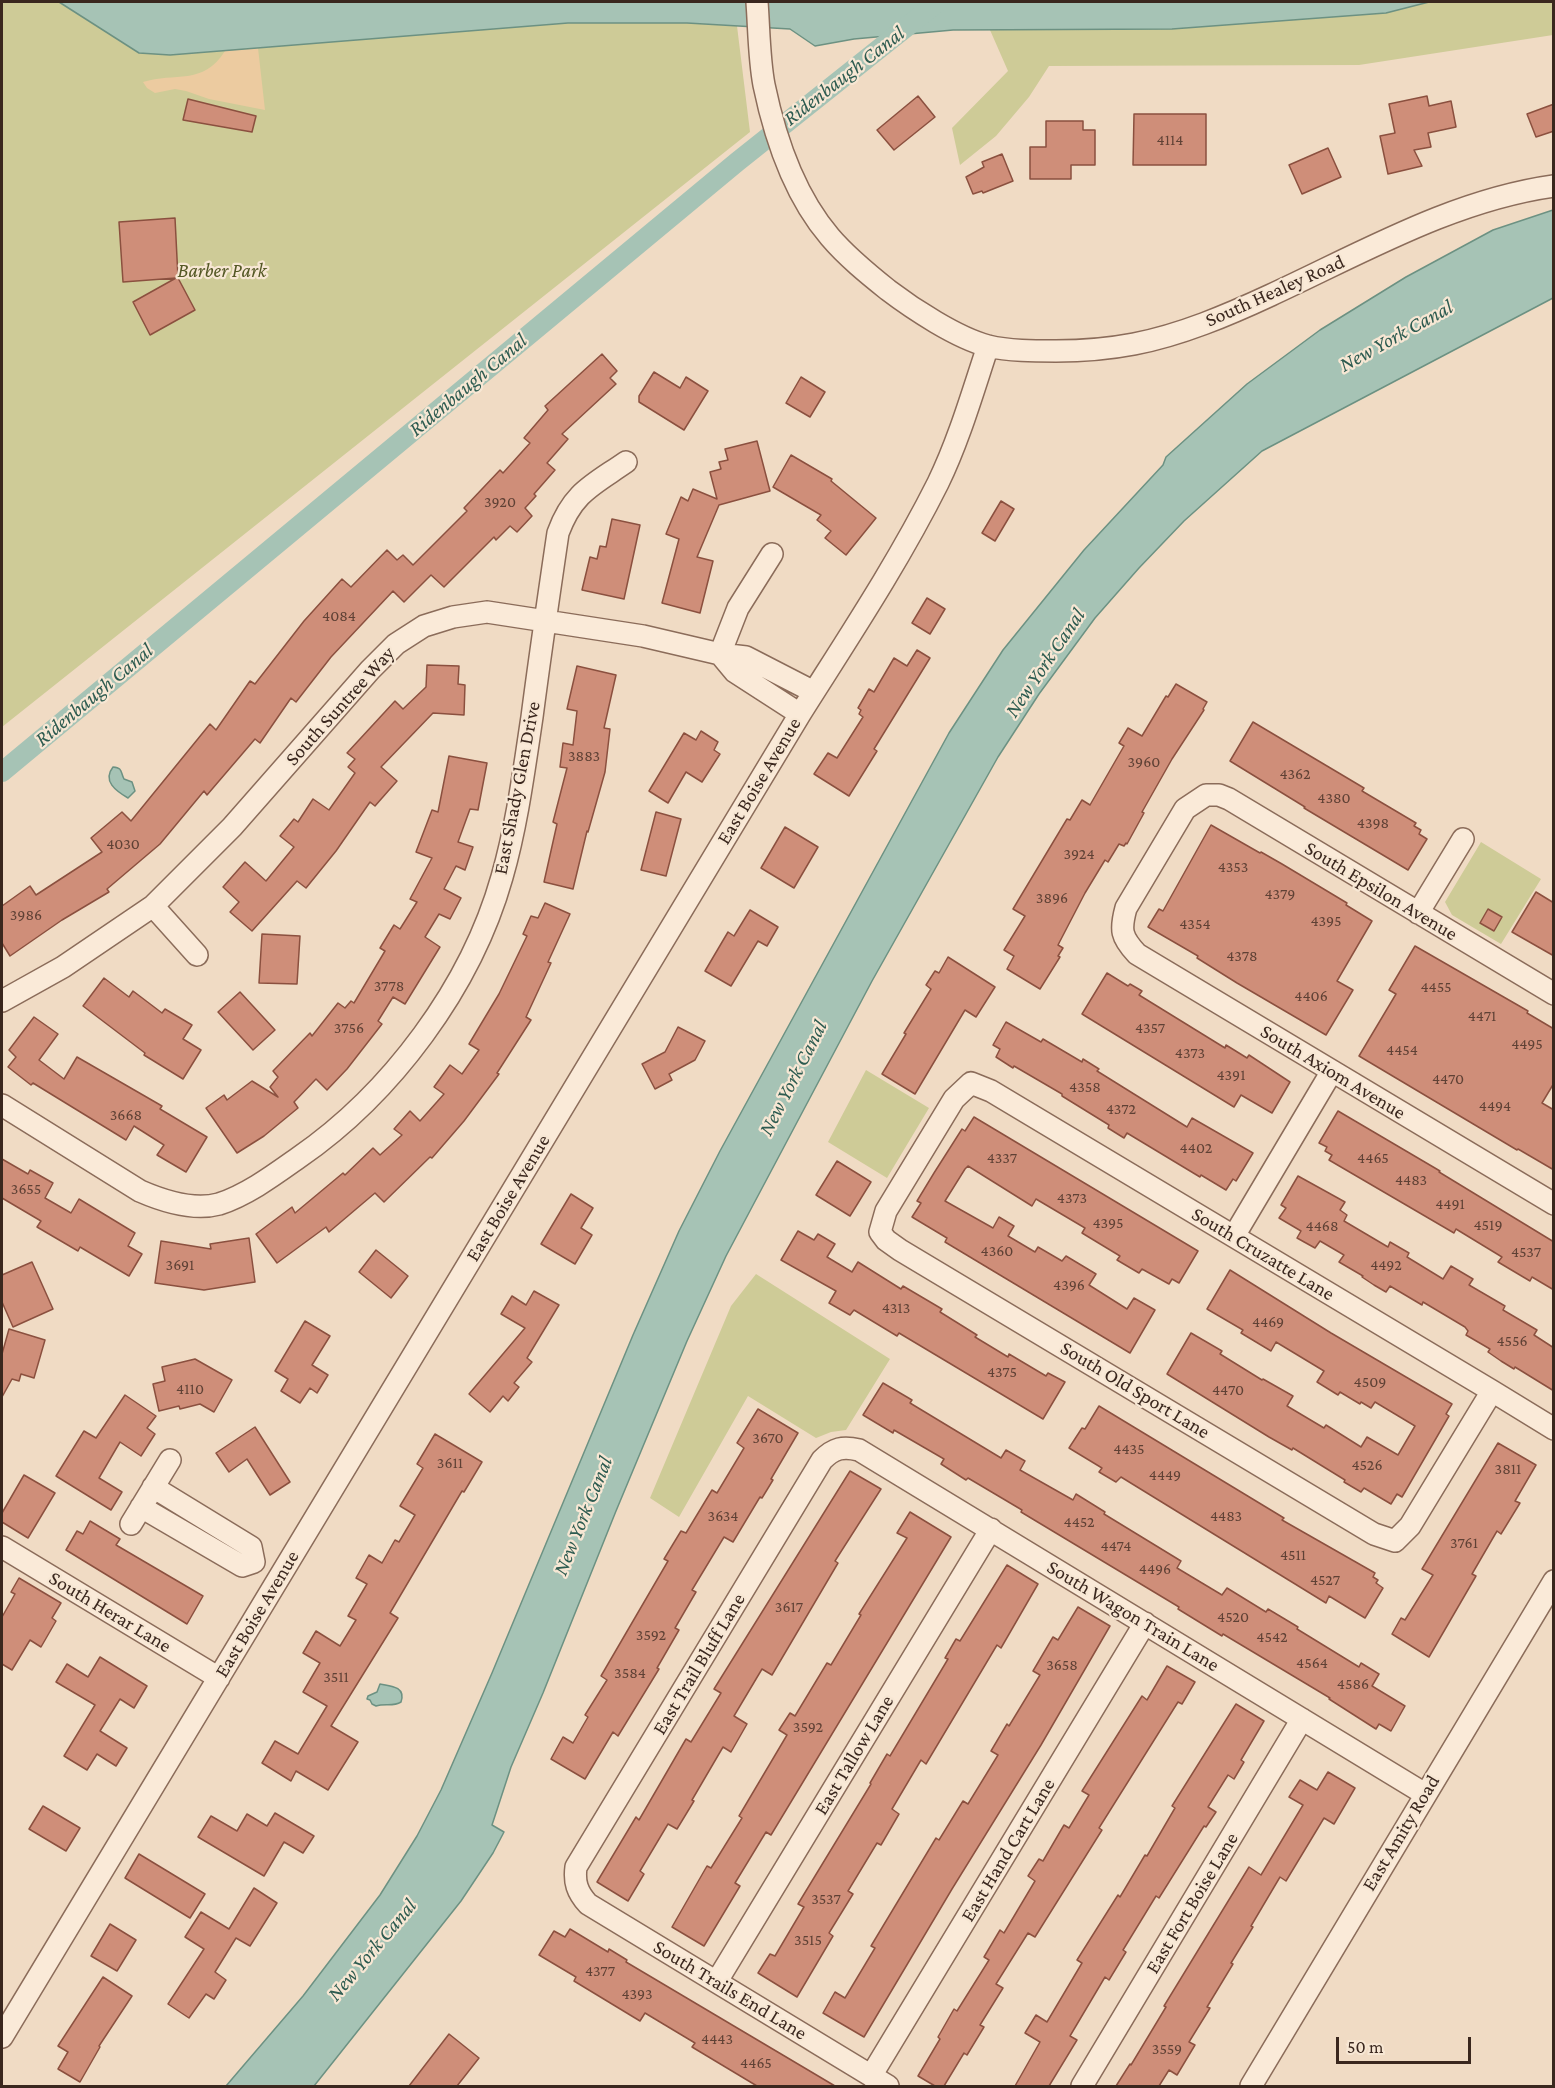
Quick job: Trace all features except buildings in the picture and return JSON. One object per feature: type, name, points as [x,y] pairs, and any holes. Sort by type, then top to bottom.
[{"type":"street","name":"South Healey Road","points":[[757,2],[764,83],[771,109],[792,175],[830,236],[868,275],[906,304],[950,329],[988,346],[1034,351],[1085,351],[1135,344],[1178,332],[1240,309],[1432,220],[1488,200],[1554,186]]},
{"type":"street","name":"East Boise Avenue","points":[[2,2037],[800,714],[892,567],[939,481],[988,346]]},
{"type":"street","name":"East Shady Glen Drive","points":[[2,1105],[140,1191],[164,1201],[192,1205],[218,1204],[248,1190],[329,1137],[381,1086],[430,1026],[474,952],[502,878],[517,808],[558,533],[566,512],[579,495],[626,462]]},
{"type":"street","points":[[772,554],[738,608],[720,654],[735,672],[800,714]]},
{"type":"street","name":"South Suntree Way","points":[[2,1001],[63,967],[153,906],[232,827],[370,670],[396,644],[424,626],[453,617],[487,612],[643,636],[720,654],[746,657],[814,692]]},
{"type":"street","name":"South Epsilon Avenue","points":[[1121,931],[1126,908],[1185,809],[1206,795],[1219,795],[1554,994]]},
{"type":"street","points":[[1418,913],[1462,839]]},
{"type":"street","points":[[153,906],[197,955]]},
{"type":"street","name":"South Axiom Avenue","points":[[1121,931],[1126,942],[1137,954],[1554,1204]]},
{"type":"street","points":[[1234,1236],[1332,1071]]},
{"type":"street","name":"South Cruzatte Lane","points":[[971,1083],[992,1090],[1554,1429]]},
{"type":"street","name":"South Old Sport Lane","points":[[971,1083],[954,1099],[886,1211],[880,1232],[886,1240],[1374,1534],[1395,1541],[1410,1526],[1492,1391]]},
{"type":"street","name":"South Wagon Train Lane","points":[[838,1448],[859,1450],[1425,1794]]},
{"type":"street","name":"East Trail Bluff Lane","points":[[577,1888],[576,1867],[822,1460],[829,1452],[838,1448]]},
{"type":"street","points":[[170,1460],[136,1516],[242,1566],[254,1562]]},
{"type":"street","points":[[153,1487],[251,1547],[254,1562],[279,1577]]},
{"type":"street","name":"East Tallow Lane","points":[[717,1981],[991,1529]]},
{"type":"street","name":"South Herar Lane","points":[[2,1547],[219,1678]]},
{"type":"street","name":"East Amity Road","points":[[1251,2086],[1554,1581]]},
{"type":"street","name":"East Hand Cart Lane","points":[[879,2081],[1145,1623]]},
{"type":"street","name":"East Fort Boise Lane","points":[[1082,2086],[1302,1719]]},
{"type":"street","name":"South Trails End Lane","points":[[577,1888],[588,1904],[879,2081]]},
{"type":"green space","name":"Barber Park","points":[[2,2],[59,2],[139,53],[170,55],[568,23],[687,23],[737,26],[750,132],[2,727]]},
{"type":"green space","points":[[1429,2],[1553,2],[1553,35],[1359,65],[1049,66],[1029,97],[996,136],[960,165],[952,128],[1008,71],[990,30],[1172,29],[1386,13]]},
{"type":"green space","points":[[1481,842],[1541,879],[1501,944],[1452,915],[1445,902]]},
{"type":"green space","points":[[866,1070],[929,1108],[887,1178],[828,1142]]},
{"type":"green space","points":[[756,1274],[890,1359],[846,1430],[831,1432],[816,1438],[748,1396],[679,1517],[650,1498],[731,1306]]},
{"type":"sand","points":[[258,48],[265,110],[209,99],[175,89],[155,93],[143,82],[198,74],[216,62],[225,51]]},
{"type":"water","points":[[59,2],[1429,2],[1386,13],[1172,29],[953,30],[854,39],[815,46],[790,29],[687,23],[568,23],[170,55],[139,53]]},
{"type":"water","name":"New York Canal","points":[[1553,210],[1553,298],[1262,451],[1184,521],[1139,568],[1095,618],[1039,694],[998,757],[872,981],[726,1256],[687,1341],[511,1767],[492,1825],[504,1832],[493,1853],[461,1901],[314,2086],[226,2086],[303,1996],[380,1895],[417,1836],[441,1790],[492,1673],[633,1335],[679,1231],[720,1151],[949,733],[1003,650],[1084,550],[1163,465],[1166,457],[1247,384],[1320,330],[1406,277],[1493,230]]},
{"type":"water","points":[[113,767],[120,769],[124,779],[132,782],[135,791],[128,798],[115,789],[110,781],[110,772]]},
{"type":"water","points":[[380,1684],[400,1690],[401,1702],[376,1706],[372,1704],[367,1699],[368,1696],[377,1692]]},
{"type":"waterway","name":"Ridenbaugh Canal","points":[[2,772],[737,162],[938,2]]}]
